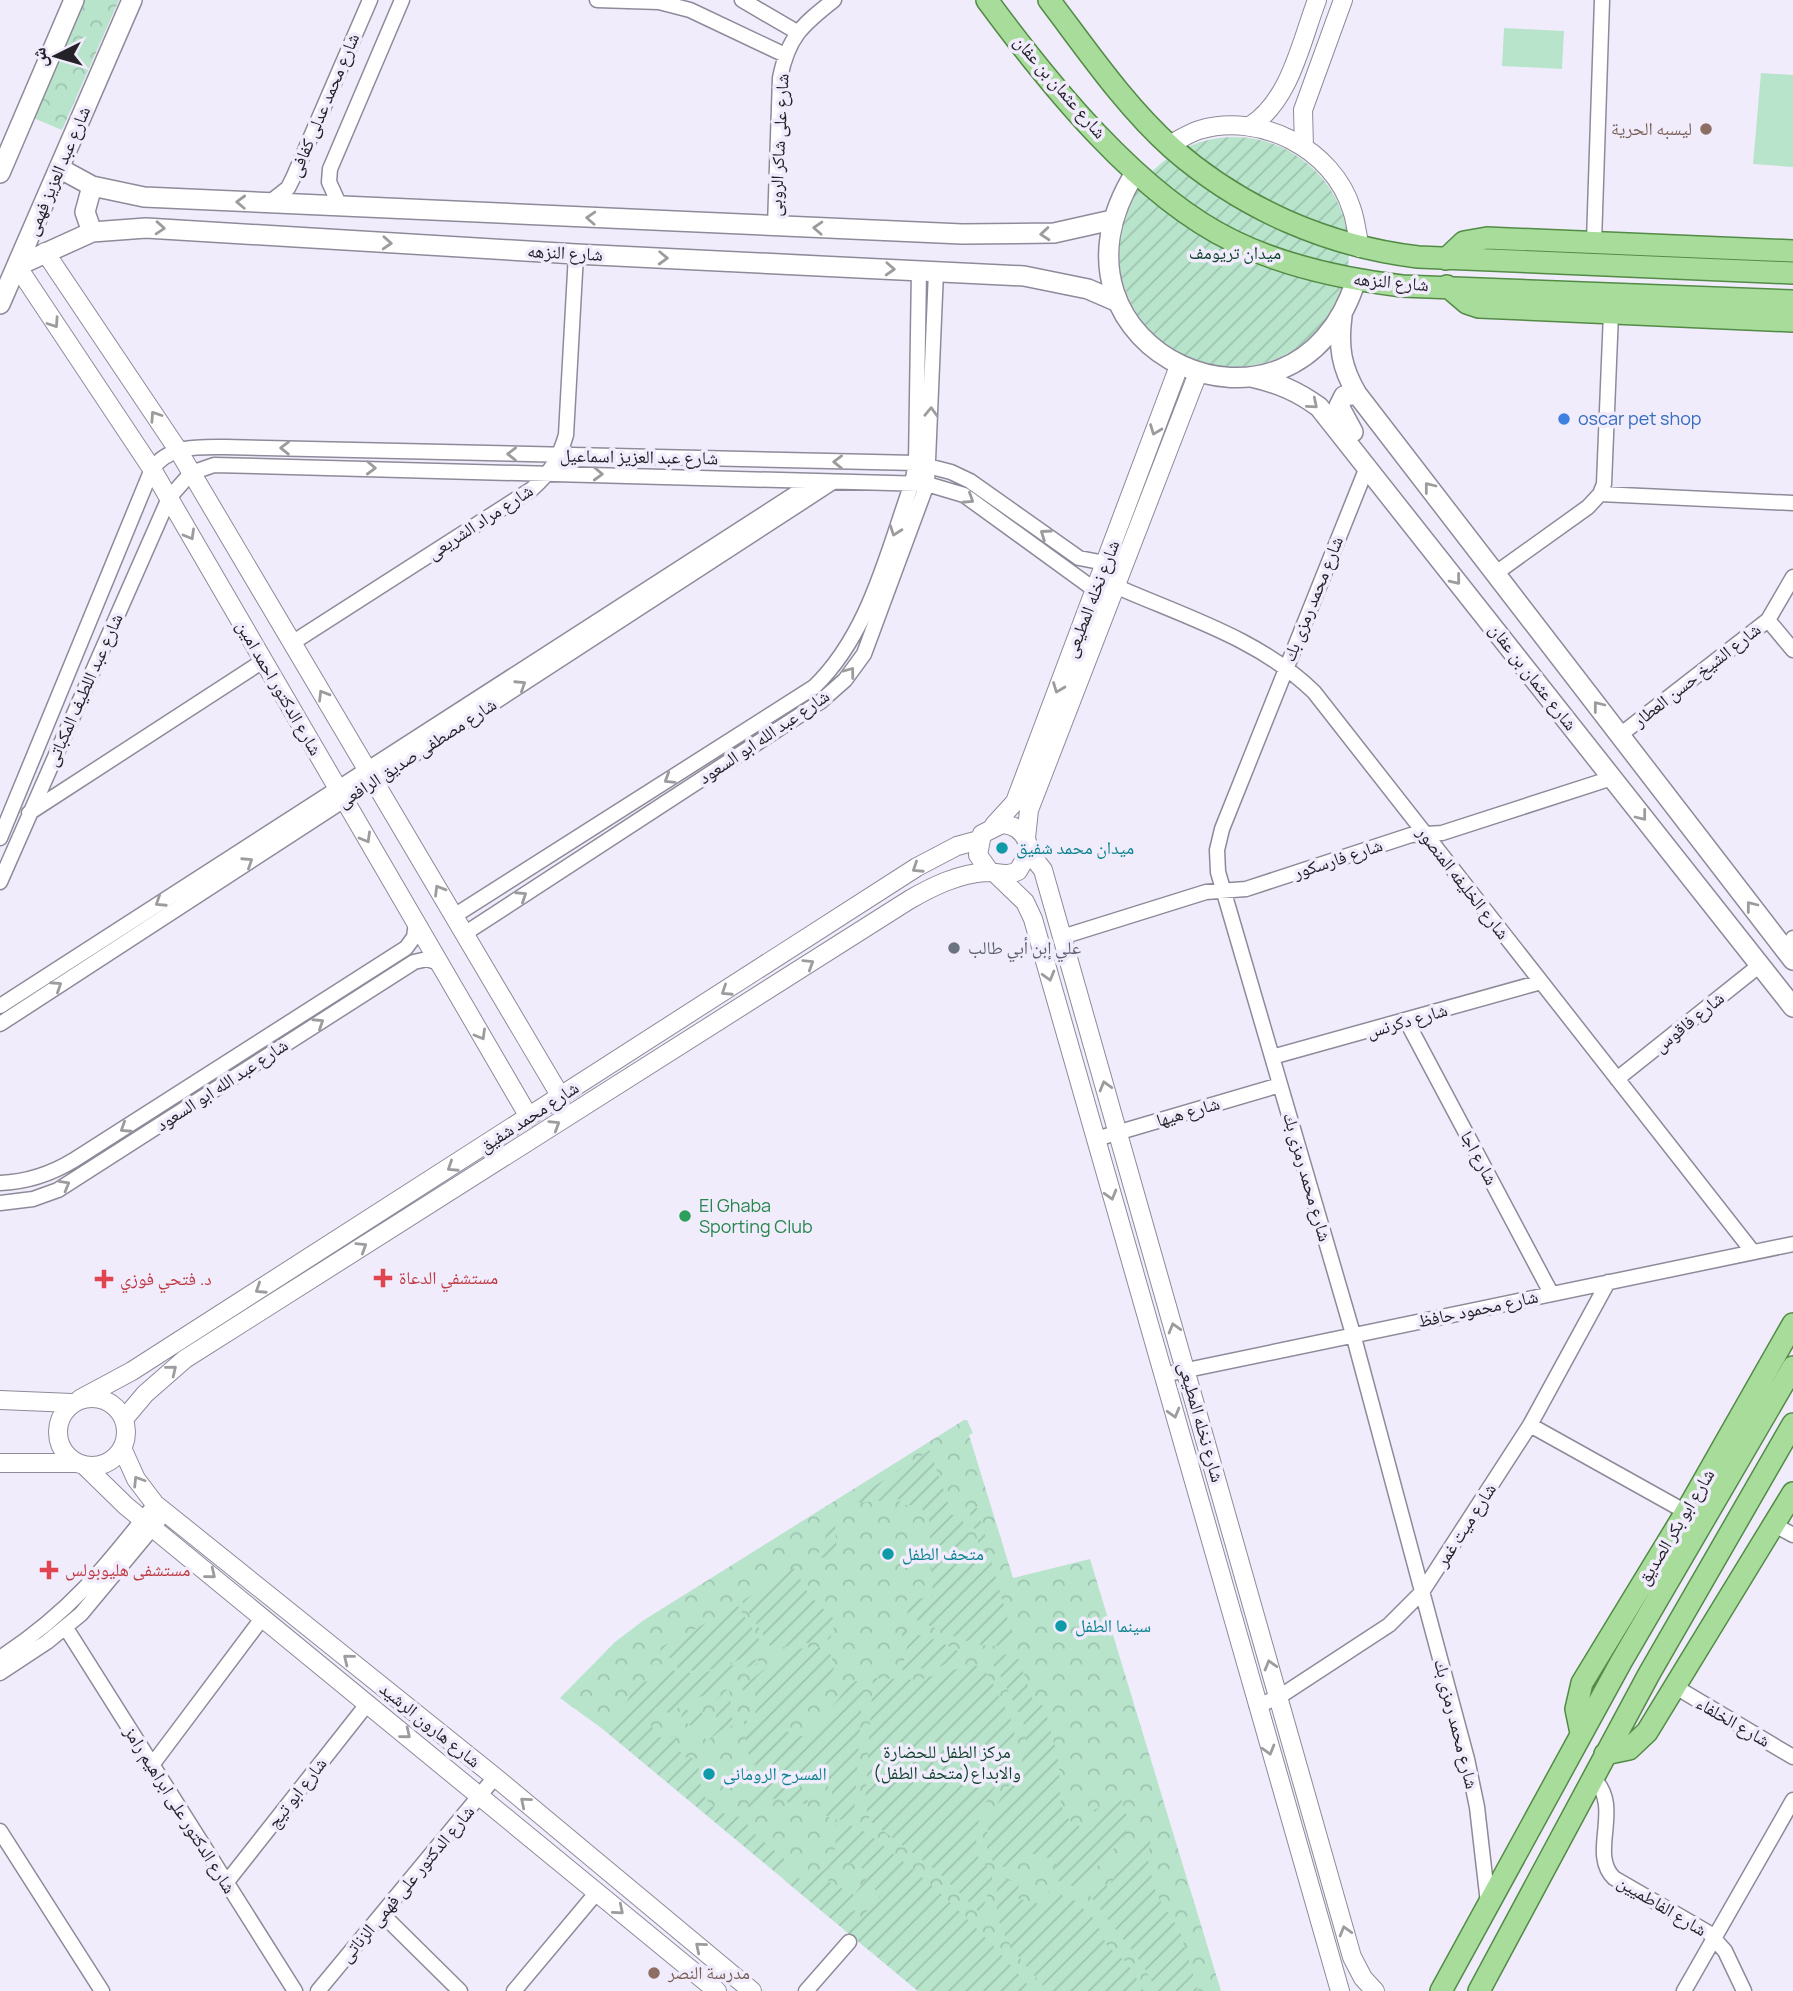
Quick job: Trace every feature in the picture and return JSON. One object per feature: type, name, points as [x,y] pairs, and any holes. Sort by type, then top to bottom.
[{"type":"main road","points":[[1,163],[74,0]]},
{"type":"main road","name":"شارع عبد العزيز فهمى","points":[[0,304],[132,0]]},
{"type":"main road","name":"شارع عثمان بن عفان","points":[[987,0],[1057,87],[1135,173]]},
{"type":"main road","points":[[1049,0],[1137,112],[1169,145]]},
{"type":"main road","name":"شارع النزهه","points":[[1169,145],[1247,202],[1307,231],[1360,248],[1446,258],[1793,273]]},
{"type":"main road","name":"شارع النزهه","points":[[59,168],[92,187],[127,196],[1025,235],[1074,230],[1112,220]]},
{"type":"main road","points":[[1135,173],[1121,195],[1112,220],[1108,247],[1110,275],[1118,302],[1143,339],[1188,369],[1224,378],[1251,377],[1279,370],[1304,357],[1326,338],[1342,316],[1356,280]]},
{"type":"main road","name":"شارع النزهه","points":[[1135,173],[1183,211],[1232,241],[1296,265],[1356,280],[1447,286],[1467,303],[1479,307],[1793,321]]},
{"type":"main road","points":[[92,187],[85,212],[92,232]]},
{"type":"main road","name":"شارع النزهه","points":[[16,267],[92,232],[146,228],[576,254],[928,270],[1056,281],[1118,302]]},
{"type":"main road","name":"شارع النزهه","points":[[1446,258],[1464,242],[1475,239],[1793,251]]},
{"type":"main road","points":[[1447,286],[1793,302]]},
{"type":"main road","name":"شارع عثمان بن عفان","points":[[1342,316],[1340,356],[1346,376],[1357,394],[1620,735],[1791,950]]},
{"type":"main road","name":"شارع عثمان بن عفان","points":[[1251,377],[1299,392],[1319,407],[1793,1007]]},
{"type":"main road","points":[[1357,394],[1344,396],[1339,406],[1360,443],[1363,462]]},
{"type":"main road","name":"شارع ابو بكر الصديق","points":[[1581,1733],[1576,1709],[1582,1683],[1686,1512],[1793,1324]]},
{"type":"main road","name":"شارع ابو بكر الصديق","points":[[1441,1991],[1621,1662],[1793,1367]]},
{"type":"main road","points":[[1479,1991],[1649,1674],[1793,1424]]},
{"type":"main road","points":[[1605,1754],[1623,1752],[1639,1742],[1674,1686],[1784,1530],[1793,1493]]},
{"type":"street","name":"شارع محمد عدلى كفافى","points":[[270,203],[288,188],[293,178],[370,0]]},
{"type":"street","name":"شارع محمد عدلى كفافى","points":[[340,206],[329,182],[330,169],[402,0]]},
{"type":"street","points":[[597,0],[674,2],[785,55]]},
{"type":"street","points":[[742,0],[797,32]]},
{"type":"street","name":"شارع على شاكر الروبى","points":[[775,226],[780,78],[785,55],[797,32],[834,0]]},
{"type":"street","points":[[1251,126],[1266,117],[1277,101],[1317,0]]},
{"type":"street","points":[[1304,147],[1303,110],[1343,0]]},
{"type":"street","points":[[1594,242],[1601,1]]},
{"type":"street","points":[[1169,145],[1197,131],[1223,126],[1251,126],[1277,133],[1304,147],[1333,174],[1346,197],[1352,209],[1360,248]]},
{"type":"street","name":"شارع الدكتور احمد امين","points":[[45,252],[177,450],[561,1097]]},
{"type":"street","name":"شارع مراد الشريعى","points":[[292,643],[532,489],[550,473],[560,455],[566,435],[576,254]]},
{"type":"street","name":"شارع الدكتور احمد امين","points":[[16,267],[152,469],[529,1117]]},
{"type":"street","name":"شارع عبد الله ابو السعود","points":[[464,934],[820,702],[845,680],[864,654],[877,624],[920,483],[923,465],[928,270]]},
{"type":"street","points":[[1496,573],[1588,507],[1600,494],[1604,484],[1611,313]]},
{"type":"street","name":"شارع نخله المطيعى","points":[[1188,369],[1105,563],[1022,806],[1027,845],[1043,870],[1353,1957],[1363,1978],[1375,1991]]},
{"type":"street","name":"شارع نخله المطيعى","points":[[994,825],[1022,806],[1115,586],[1188,369]]},
{"type":"street","name":"شارع عبد العزيز اسماعيل","points":[[177,450],[225,447],[923,465],[970,481],[1079,558],[1105,563]]},
{"type":"street","points":[[152,469],[167,454],[177,450]]},
{"type":"street","name":"شارع محمد رمزى بك","points":[[1363,462],[1222,829],[1217,850],[1223,891],[1353,1334],[1467,1759],[1479,1819],[1488,1905]]},
{"type":"street","name":"شارع عبد العزيز اسماعيل","points":[[191,473],[226,464],[920,483],[964,495],[1095,590]]},
{"type":"street","name":"شارع عبد اللطيف المكباتى","points":[[0,838],[5,815],[152,469]]},
{"type":"street","points":[[169,498],[191,473]]},
{"type":"street","name":"شارع مصطفى صديق الرافعى","points":[[0,1024],[341,794],[815,481]]},
{"type":"street","name":"شارع مصطفى صديق الرافعى","points":[[370,775],[833,482]]},
{"type":"street","name":"شارع عبد الله ابو السعود","points":[[454,916],[814,687],[834,668],[850,645],[920,483]]},
{"type":"street","points":[[1600,494],[1793,503]]},
{"type":"street","name":"شارع عبد اللطيف المكباتى","points":[[0,882],[169,498]]},
{"type":"street","name":"شارع الشيخ حسن العطار","points":[[1620,735],[1768,620],[1793,577]]},
{"type":"street","name":"شارع الخليفه المنصور","points":[[1115,586],[1258,649],[1285,666],[1314,692],[1753,1252]]},
{"type":"street","points":[[1768,620],[1793,650]]},
{"type":"street","points":[[5,815],[31,812],[263,661]]},
{"type":"street","name":"شارع فارسكور","points":[[1062,937],[1198,895],[1246,889],[1404,837],[1442,833],[1612,778]]},
{"type":"street","name":"شارع مصطفى صديق الرافعى","points":[[0,1006],[341,794]]},
{"type":"street","points":[[1009,824],[1027,845],[1018,871],[993,873],[978,855],[979,840],[994,825],[1009,824]]},
{"type":"street","name":"شارع محمد شفيق","points":[[76,1401],[132,1371],[917,867],[950,850],[979,840]]},
{"type":"street","points":[[950,850],[961,861],[961,877]]},
{"type":"street","name":"شارع نخله المطيعى","points":[[993,873],[1013,887],[1033,919],[1339,1991]]},
{"type":"street","name":"شارع محمد شفيق","points":[[124,1419],[155,1385],[185,1359],[909,900],[928,889],[961,877],[993,873]]},
{"type":"street","name":"شارع عبد الله ابو السعود","points":[[0,1183],[29,1180],[53,1172],[74,1160],[406,948],[414,937],[416,923]]},
{"type":"street","name":"شارع عبد الله ابو السعود","points":[[0,1203],[33,1199],[58,1190],[414,962],[427,959],[439,963]]},
{"type":"street","name":"شارع فاقوس","points":[[1617,1079],[1760,965]]},
{"type":"street","name":"شارع دكرنس","points":[[1272,1057],[1407,1022],[1541,982]]},
{"type":"street","name":"شارع اجا","points":[[1407,1022],[1551,1293]]},
{"type":"street","name":"شارع هيها","points":[[1096,1139],[1280,1085]]},
{"type":"street","name":"شارع محمود حافظ","points":[[1163,1375],[1185,1368],[1793,1244]]},
{"type":"street","name":"شارع ميت غمر","points":[[1257,1706],[1279,1697],[1389,1625],[1422,1592],[1530,1425],[1608,1282]]},
{"type":"street","points":[[0,1400],[106,1401],[124,1419],[125,1438],[122,1448],[107,1463],[0,1463]]},
{"type":"street","points":[[76,1401],[59,1422],[58,1438],[64,1453],[81,1464]]},
{"type":"street","points":[[1530,1425],[1686,1512]]},
{"type":"street","name":"شارع هارون الرشيد","points":[[122,1448],[136,1479],[160,1508],[495,1777],[752,1991]]},
{"type":"street","name":"شارع هارون الرشيد","points":[[81,1464],[148,1523],[481,1794],[717,1991]]},
{"type":"street","points":[[0,1673],[66,1628],[96,1599],[160,1508]]},
{"type":"street","points":[[0,1658],[43,1629],[76,1600],[148,1523]]},
{"type":"street","points":[[152,1765],[263,1617]]},
{"type":"street","name":"شارع الدكتور على ابراهيم رامز","points":[[66,1628],[295,1991]]},
{"type":"street","name":"شارع الخلفاء","points":[[1674,1686],[1793,1757]]},
{"type":"street","name":"شارع ابو تيج","points":[[226,1883],[368,1703]]},
{"type":"street","name":"شارع الدكتور على فهمى الزناتى","points":[[318,1991],[495,1777]]},
{"type":"street","name":"شارع الفاطميين","points":[[1593,1778],[1601,1786],[1606,1805],[1603,1856],[1607,1871],[1614,1878],[1715,1938],[1744,1991]]},
{"type":"street","points":[[1684,1991],[1793,1800]]},
{"type":"street","points":[[0,1832],[102,1991]]},
{"type":"street","points":[[514,1991],[597,1892]]},
{"type":"street","points":[[382,1914],[460,1991]]},
{"type":"street","points":[[806,1991],[849,1942]]},
{"type":"green space","points":[[82,0],[119,0],[62,130],[31,117]]},
{"type":"green space","points":[[1504,28],[1564,31],[1562,69],[1502,66]]},
{"type":"green space","points":[[1761,73],[1793,75],[1793,167],[1753,164]]},
{"type":"green space","name":"ميدان تريومف","points":[[1234,137],[1256,139],[1278,146],[1307,163],[1323,179],[1344,219],[1349,252],[1347,274],[1340,296],[1323,325],[1307,341],[1267,362],[1234,367],[1212,365],[1190,358],[1161,341],[1145,325],[1124,285],[1119,252],[1121,230],[1128,208],[1145,179],[1161,163],[1201,142]]},
{"type":"green space","name":"مركز الطفل للحضارة والابداع(متحف الطفل)","points":[[967,1420],[973,1433],[969,1435],[1013,1578],[1090,1559],[1221,1991],[918,1991],[604,1730],[560,1698],[615,1642],[644,1620]]},
{"type":"green space","points":[[930,1450],[952,1515],[961,1514],[972,1554],[988,1550],[1014,1641],[989,1646],[975,1644],[908,1617],[906,1600],[933,1597],[929,1519],[924,1519],[922,1505],[900,1505],[899,1499],[856,1503],[856,1498]]},
{"type":"green space","points":[[977,1508],[987,1542],[979,1545],[969,1510]]},
{"type":"green space","points":[[835,1523],[837,1557],[816,1558],[832,1524]]},
{"type":"green space","points":[[794,1568],[809,1595],[836,1621],[830,1639],[772,1649],[742,1601]]},
{"type":"green space","points":[[738,1606],[761,1643],[744,1657],[722,1667],[697,1671],[676,1667],[673,1658],[659,1657],[661,1647]]},
{"type":"green space","points":[[902,1630],[936,1640],[966,1655],[939,1667],[902,1670],[907,1647],[902,1639]]},
{"type":"green space","points":[[817,1646],[831,1655],[834,1668],[794,1718],[787,1731],[794,1737],[809,1735],[849,1686],[856,1681],[863,1683],[854,1815],[849,1819],[832,1820],[822,1812],[821,1807],[832,1800],[832,1791],[823,1781],[815,1778],[802,1780],[799,1786],[809,1803],[792,1805],[781,1798],[764,1800],[749,1813],[748,1792],[758,1779],[758,1771],[747,1751],[743,1716],[749,1724],[750,1721],[756,1723],[755,1712],[765,1697],[763,1694],[753,1693],[751,1689],[746,1693],[741,1688],[787,1651]]},
{"type":"green space","points":[[1016,1652],[1033,1700],[1045,1707],[1058,1760],[1064,1812],[1079,1826],[1092,1830],[1095,1826],[1094,1810],[1120,1796],[1128,1820],[1126,1833],[1119,1845],[1105,1855],[1083,1890],[1053,1879],[1057,1860],[1022,1851],[1013,1868],[999,1866],[988,1856],[990,1821],[1018,1769],[1026,1740],[1020,1714],[991,1662],[996,1657]]},
{"type":"green space","points":[[758,1659],[758,1663],[732,1673],[710,1694],[692,1699],[669,1714],[661,1705],[655,1708],[650,1724],[659,1737],[667,1739],[676,1736],[677,1748],[685,1757],[699,1759],[703,1793],[715,1808],[723,1813],[747,1817],[748,1828],[789,1863],[789,1869],[780,1876],[604,1730],[622,1709],[634,1689],[650,1680],[659,1679],[662,1669],[698,1674]]},
{"type":"green space","points":[[971,1665],[983,1670],[989,1677],[1009,1714],[1014,1730],[1014,1746],[1010,1760],[986,1802],[976,1836],[978,1857],[992,1872],[992,1881],[981,1914],[937,1871],[870,1821],[865,1804],[873,1678],[918,1680]]},
{"type":"green space","points":[[729,1688],[733,1725],[708,1741],[703,1737],[716,1723],[716,1700]]},
{"type":"green space","points":[[683,1710],[703,1710],[698,1731],[681,1719]]},
{"type":"green space","points":[[846,1824],[866,1833],[914,1870],[967,1919],[1033,1991],[918,1991],[783,1879],[809,1877],[826,1868],[834,1851],[835,1825]],"holes":[[[838,1858],[871,1872],[854,1895],[828,1881]],[[870,1885],[881,1895],[860,1919],[855,1910],[852,1912],[848,1908]]]},
{"type":"green space","points":[[1146,1831],[1151,1836],[1148,1860],[1156,1894],[1180,1931],[1198,1991],[1157,1991],[1141,1962],[1090,1896],[1101,1881],[1108,1887]]},
{"type":"green space","points":[[1000,1877],[1019,1884],[1016,1898],[1040,1904],[1046,1900],[1049,1891],[1074,1900],[1093,1918],[1108,1947],[1127,1963],[1144,1991],[1048,1991],[1016,1953],[1001,1926],[997,1911]]},
{"type":"place","name":"ليسبه الحرية","points":[[1706,129]]},
{"type":"place","name":"oscar pet shop","points":[[1564,419]]},
{"type":"place","name":"ميدان محمد شفيق","points":[[1002,848]]},
{"type":"place","name":"علي إبن أبي طالب","points":[[954,948]]},
{"type":"place","name":"El Ghaba Sporting Club","points":[[685,1216]]},
{"type":"place","name":"مستشفي الدعاة","points":[[383,1278]]},
{"type":"place","name":"د. فتحي فوزي","points":[[104,1279]]},
{"type":"place","name":"متحف الطفل","points":[[888,1554]]},
{"type":"place","name":"مستشفى هليوبولس","points":[[49,1570]]},
{"type":"place","name":"سينما الطفل","points":[[1061,1626]]},
{"type":"place","name":"المسرح الرومانى","points":[[709,1774]]},
{"type":"place","name":"مدرسة النصر","points":[[654,1973]]}]
